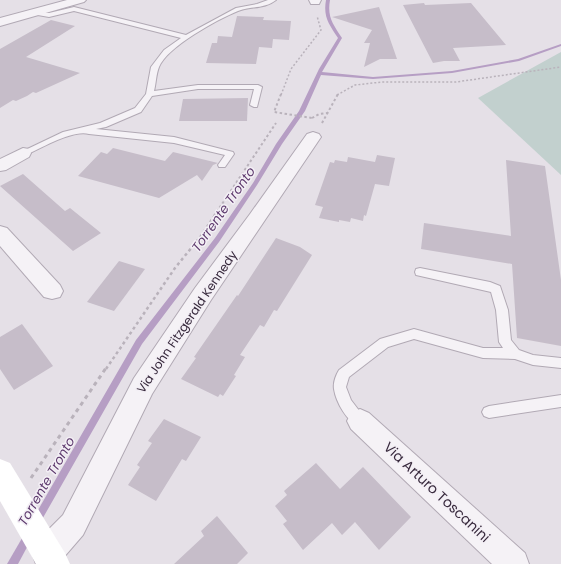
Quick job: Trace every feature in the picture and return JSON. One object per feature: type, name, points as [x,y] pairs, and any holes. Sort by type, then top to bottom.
[{"type":"street","points":[[0,22],[80,0]]},
{"type":"street","name":"Via John Fitzgerald Kennedy","points":[[0,473],[48,554],[73,525],[143,386],[203,294],[257,219],[311,127]]},
{"type":"street","points":[[0,166],[23,153]]},
{"type":"street","points":[[0,233],[52,291]]},
{"type":"street","name":"Via Arturo Toscanini","points":[[360,420],[514,564]]},
{"type":"lane","points":[[23,153],[66,134],[102,125],[138,110],[150,94],[155,67],[166,51],[187,36],[238,9],[258,6],[273,0]]},
{"type":"lane","points":[[34,13],[50,15],[74,9],[187,36]]},
{"type":"lane","points":[[150,94],[198,87],[258,87],[254,105]]},
{"type":"lane","points":[[80,130],[174,140],[230,154],[222,165]]},
{"type":"lane","points":[[420,272],[490,286],[496,289],[502,310],[505,342],[515,354]]},
{"type":"lane","points":[[360,420],[345,403],[340,387],[343,374],[384,343],[414,334],[483,353],[515,354],[533,360],[561,363]]},
{"type":"lane","points":[[489,412],[561,401]]},
{"type":"path","points":[[315,1],[317,18],[321,30],[292,69],[274,112],[287,115],[311,127],[312,118],[319,114],[328,112],[337,95],[355,85],[382,82],[456,82],[561,67]]},
{"type":"path","points":[[18,502],[175,268],[201,236],[276,123]]},
{"type":"shaded area","points":[[561,52],[561,175],[478,98]]},
{"type":"building","points":[[424,3],[425,5],[471,3],[506,45],[453,48],[460,61],[433,63],[403,5]]},
{"type":"building","points":[[379,7],[397,59],[380,59],[364,67],[370,43],[364,43],[372,30],[332,17]]},
{"type":"building","points":[[237,16],[264,17],[263,20],[291,21],[289,40],[273,39],[272,48],[259,47],[256,64],[206,63],[212,43],[217,43],[218,36],[232,37]]},
{"type":"building","points":[[51,20],[75,26],[26,57],[80,73],[36,93],[33,92],[16,101],[13,100],[0,108],[0,49]]},
{"type":"building","points":[[248,98],[247,121],[179,121],[183,99]]},
{"type":"building","points":[[113,148],[165,161],[173,152],[218,163],[213,165],[202,181],[197,175],[159,198],[78,176],[101,152],[107,154]]},
{"type":"building","points":[[377,155],[395,158],[389,186],[375,184],[366,216],[364,215],[363,221],[351,218],[350,222],[339,220],[339,222],[319,218],[323,207],[315,205],[330,162],[334,163],[335,160],[347,162],[348,157],[375,162]]},
{"type":"building","points":[[506,160],[545,166],[561,280],[561,346],[517,338],[512,264],[421,249],[424,223],[511,236]]},
{"type":"building","points":[[23,174],[65,211],[70,208],[101,233],[73,251],[0,186]]},
{"type":"building","points":[[276,238],[300,247],[312,255],[277,311],[274,310],[264,327],[260,325],[240,355],[245,357],[234,375],[236,376],[223,396],[220,394],[218,397],[181,379],[196,358],[194,357],[237,295],[238,296]]},
{"type":"building","points":[[119,261],[145,269],[114,311],[87,302]]},
{"type":"building","points":[[22,324],[53,366],[14,390],[0,369],[0,337]]},
{"type":"building","points":[[164,419],[201,437],[186,461],[182,459],[156,501],[128,485],[140,467],[137,465],[152,443],[148,441]]},
{"type":"building","points":[[316,463],[340,489],[363,467],[411,517],[379,550],[355,522],[342,535],[332,523],[303,550],[283,524],[287,521],[275,506],[287,495],[284,491]]},
{"type":"building","points":[[217,516],[248,553],[237,564],[174,564],[204,536],[201,531]]},
{"type":"waterway","points":[[319,73],[340,38],[329,20],[327,12],[328,0]]},
{"type":"waterway","name":"Torrente Tronto","points":[[319,73],[373,78],[452,72],[519,60],[561,45]]},
{"type":"waterway","name":"Torrente Tronto","points":[[37,520],[139,342],[217,240],[255,184],[279,144],[302,111],[319,73]]},
{"type":"waterway","name":"Torrente Tronto","points":[[12,564],[28,536]]}]
